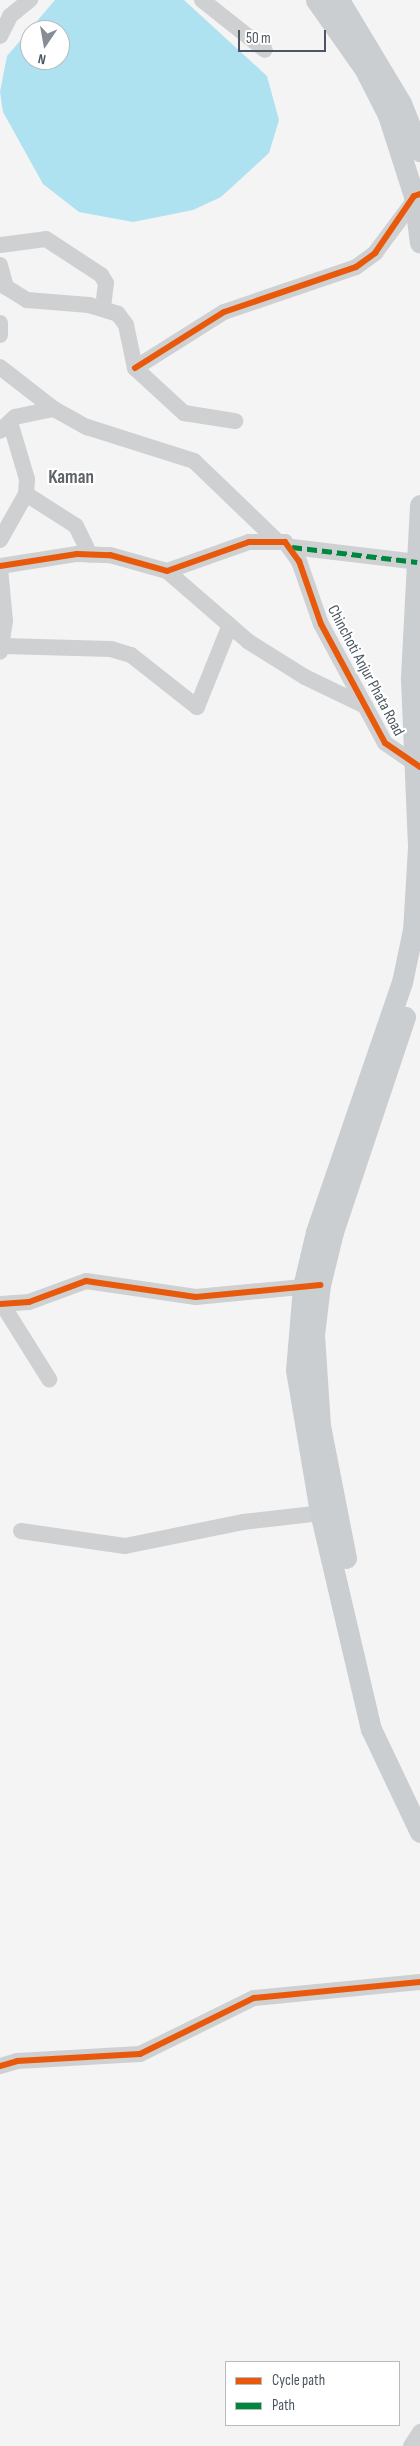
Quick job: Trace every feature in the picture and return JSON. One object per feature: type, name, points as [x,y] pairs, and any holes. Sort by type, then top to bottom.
[{"type":"main road","points":[[327,1],[401,103],[414,153],[420,243]]},
{"type":"main road","points":[[420,505],[411,679],[417,766],[419,848],[413,930],[402,982],[316,1232],[312,1286],[314,1371],[328,1512],[371,1729],[420,1832]]},
{"type":"main road","points":[[312,1286],[420,967]]},
{"type":"main road","points":[[328,1512],[383,1717],[420,1804]]},
{"type":"street","points":[[0,36],[10,16],[30,0]]},
{"type":"street","points":[[202,0],[265,50]]},
{"type":"street","points":[[135,368],[224,312],[356,267],[375,252],[417,195]]},
{"type":"street","points":[[0,245],[46,239],[101,275],[106,283],[103,309]]},
{"type":"street","points":[[0,265],[6,287],[27,300],[103,309],[118,314],[126,325],[135,368],[184,413],[235,421]]},
{"type":"street","points":[[0,323],[0,335]]},
{"type":"street","points":[[0,366],[54,409],[87,427],[194,461],[284,544]]},
{"type":"street","points":[[0,540],[26,494],[27,479],[5,426],[54,409]]},
{"type":"street","points":[[26,494],[76,526],[90,554]]},
{"type":"street","points":[[167,571],[249,542],[284,544],[417,575]]},
{"type":"street","name":"Chinchoti Anjur Phata Road","points":[[284,544],[320,624],[385,742],[417,766]]},
{"type":"street","points":[[230,625],[197,707],[131,655],[111,650],[1,649],[0,568],[90,554],[110,555],[167,571],[230,625],[249,642],[305,677],[365,706]]},
{"type":"street","points":[[49,1379],[1,1304],[29,1302],[86,1281],[196,1297],[312,1286]]},
{"type":"street","points":[[22,1531],[125,1546],[328,1512]]},
{"type":"street","points":[[0,2066],[17,2061],[140,2054],[254,1998],[420,1982]]},
{"type":"street","points":[[411,2446],[420,2432]]},
{"type":"water","points":[[55,0],[184,0],[267,76],[279,120],[269,153],[221,197],[193,210],[133,222],[79,212],[43,184],[3,112],[0,92],[7,56],[20,41],[20,70],[70,70],[70,20],[38,20]]},
{"type":"marked path","points":[[292,547],[417,562]]},
{"type":"cycle path","points":[[135,368],[224,312],[356,267],[375,253],[414,196],[420,194]]},
{"type":"cycle path","points":[[0,566],[77,554],[110,555],[167,571],[249,542],[285,542],[299,561],[321,624],[385,743],[420,767]]},
{"type":"cycle path","points":[[0,1304],[29,1302],[86,1281],[196,1297],[320,1285]]},
{"type":"cycle path","points":[[0,2066],[17,2061],[140,2054],[254,1998],[420,1982]]},
{"type":"district","name":"Kaman","points":[[71,478]]}]
